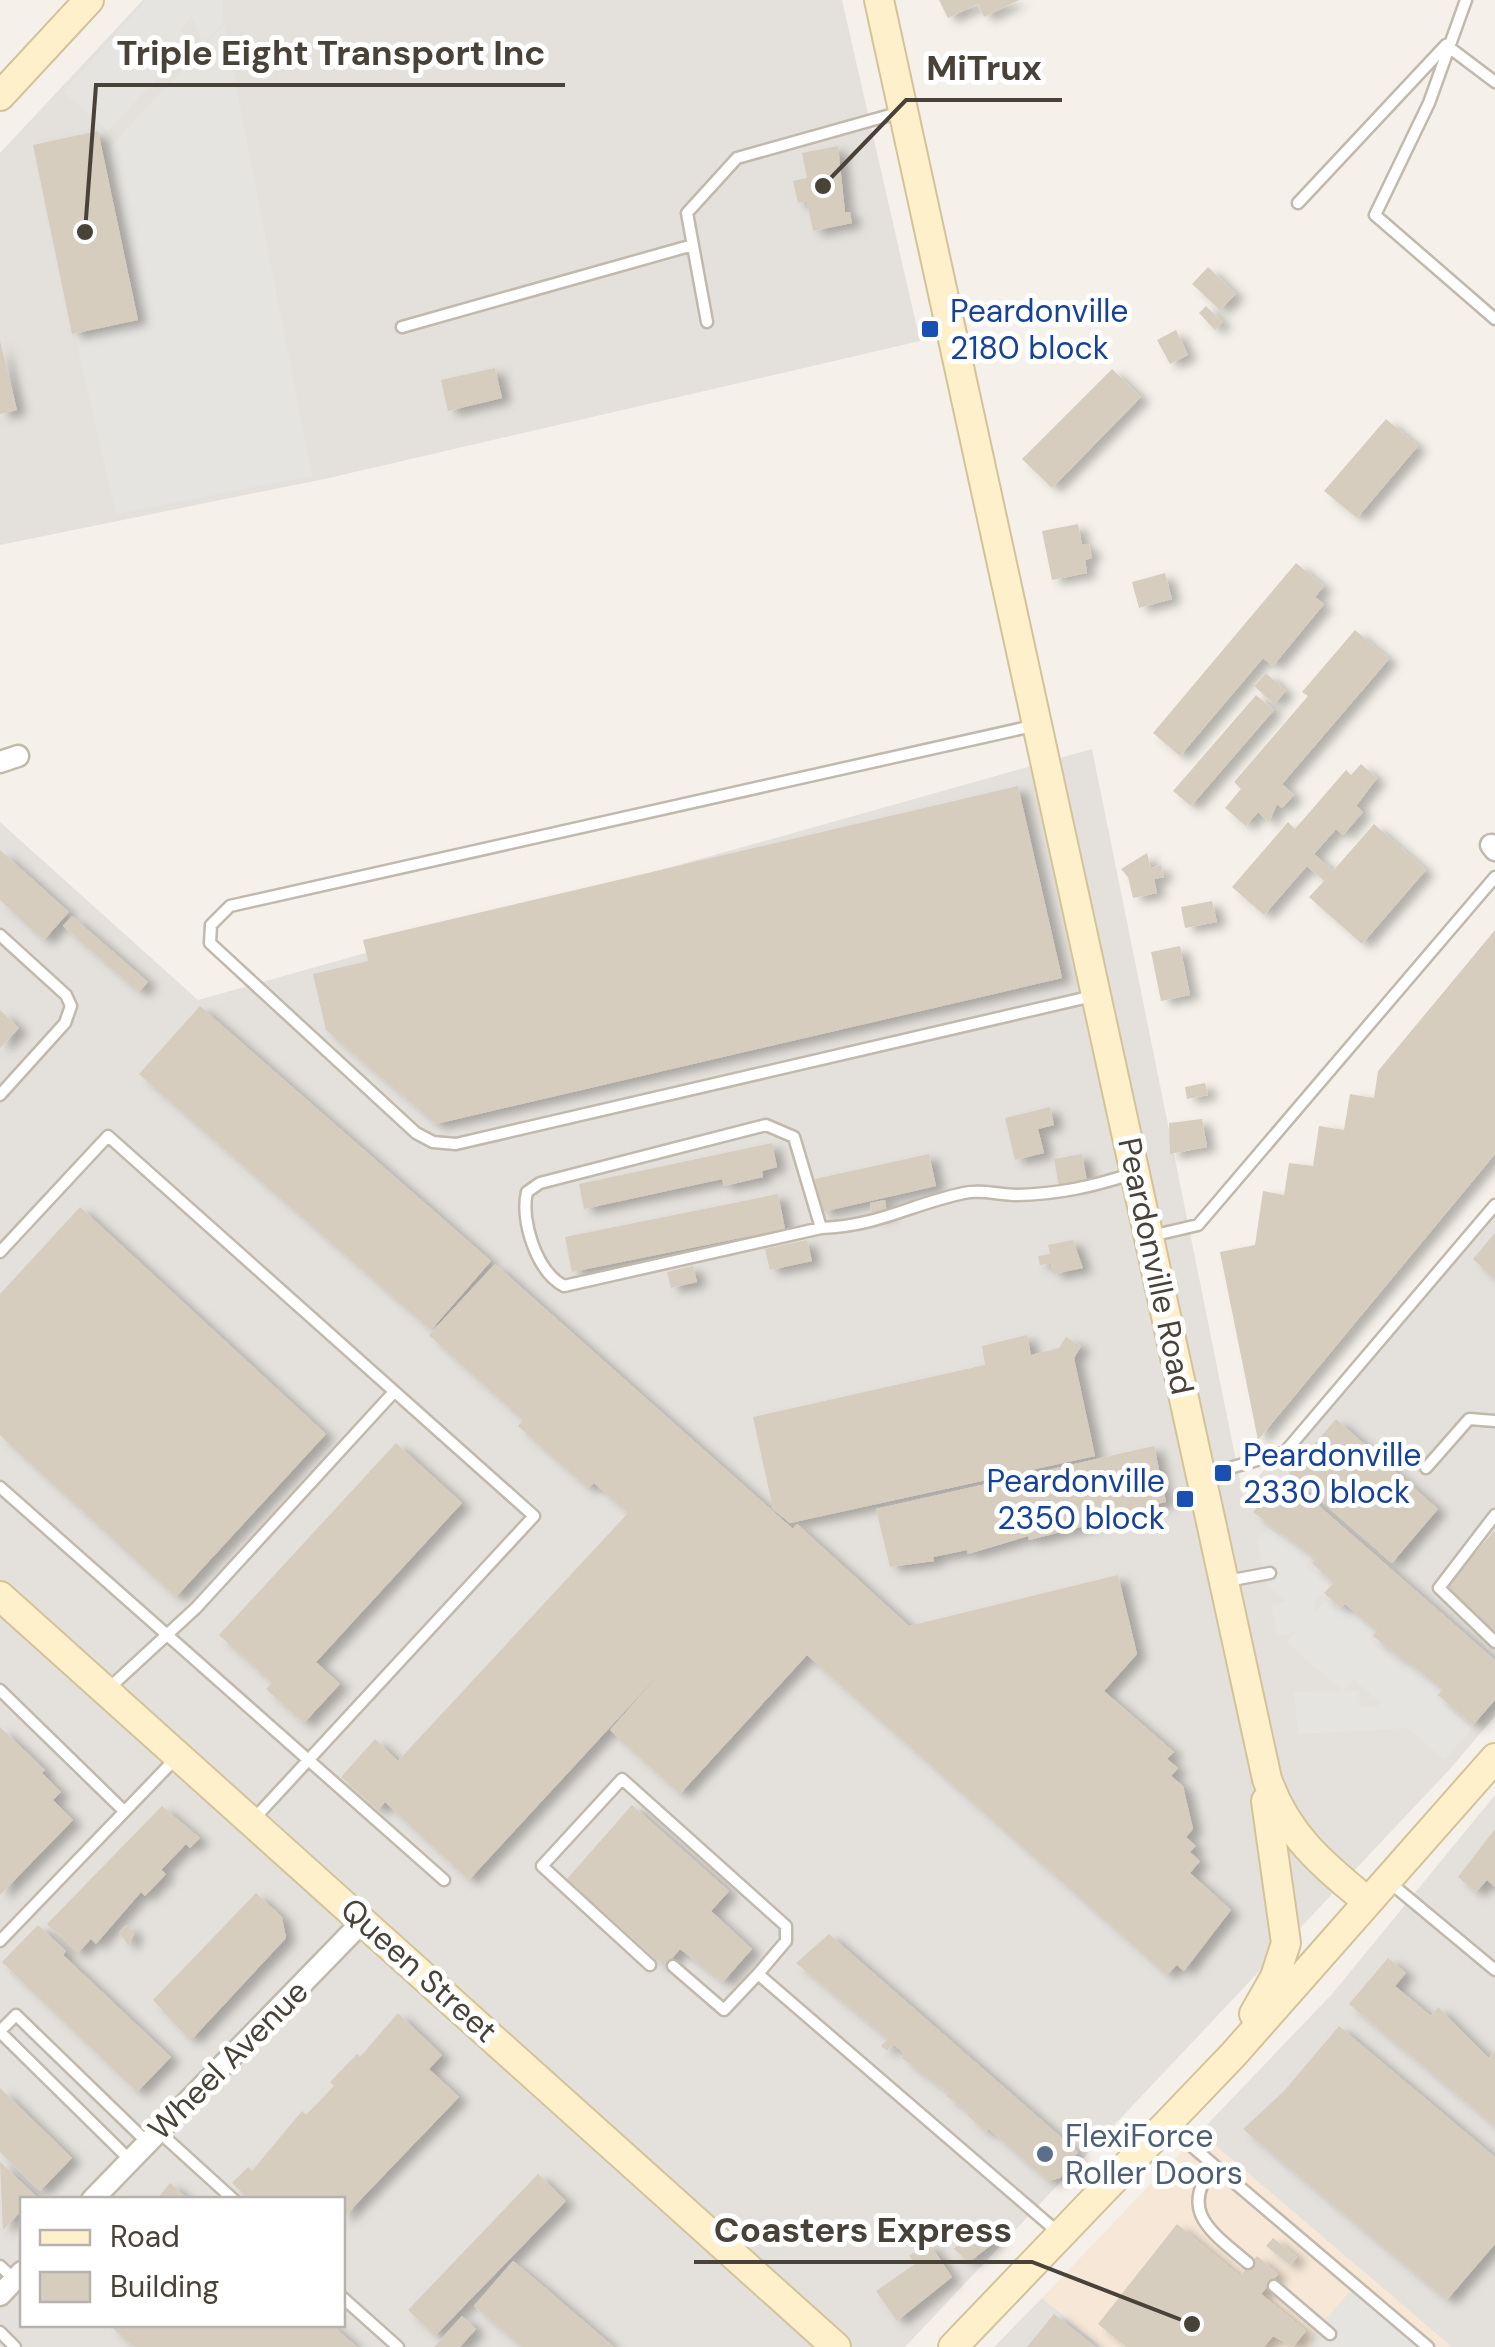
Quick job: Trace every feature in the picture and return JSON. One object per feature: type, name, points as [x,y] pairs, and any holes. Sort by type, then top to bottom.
[{"type":"street","points":[[0,96],[89,0]]},
{"type":"street","name":"Peardonville Road","points":[[879,0],[1266,1779],[1281,1818],[1295,1838],[1368,1902]]},
{"type":"street","name":"Queen Street","points":[[0,1596],[836,2347]]},
{"type":"street","points":[[953,2347],[1232,2055],[1495,1758]]},
{"type":"street","points":[[1232,2055],[1275,1977],[1286,1942],[1266,1812],[1266,1779]]},
{"type":"street","name":"Wheel Avenue","points":[[95,2197],[364,1920]]},
{"type":"lane","points":[[1466,0],[1446,45],[1428,103],[1375,215],[1495,319]]},
{"type":"lane","points":[[1446,45],[1495,82]]},
{"type":"lane","points":[[1298,203],[1446,45]]},
{"type":"lane","points":[[707,322],[687,212],[737,158],[902,112]]},
{"type":"lane","points":[[402,327],[694,246]]},
{"type":"lane","points":[[1038,725],[230,906],[211,925],[210,942],[416,1133],[433,1142],[456,1144],[1097,995]]},
{"type":"lane","points":[[1150,1236],[1198,1225],[1495,877]]},
{"type":"lane","points":[[0,935],[66,995],[71,1006],[65,1023],[0,1095]]},
{"type":"lane","points":[[821,1228],[794,1136],[766,1126],[540,1183],[527,1192],[524,1206],[542,1266],[564,1286],[821,1228],[861,1226],[960,1194],[985,1190],[1010,1195],[1070,1193],[1136,1172]]},
{"type":"lane","points":[[0,1252],[108,1136],[534,1516],[252,1821]]},
{"type":"lane","points":[[1201,1476],[1284,1452],[1495,1205]]},
{"type":"lane","points":[[106,1691],[164,1632],[196,1608],[393,1393]]},
{"type":"lane","points":[[1426,1468],[1469,1419],[1495,1421]]},
{"type":"lane","points":[[0,1487],[444,1880]]},
{"type":"lane","points":[[1495,1515],[1438,1588],[1495,1642]]},
{"type":"lane","points":[[1224,1582],[1270,1572]]},
{"type":"lane","points":[[0,1690],[124,1811]]},
{"type":"lane","points":[[0,1941],[179,1756]]},
{"type":"lane","points":[[650,1965],[542,1866],[622,1778],[786,1926],[786,1941],[724,2010],[674,1966]]},
{"type":"lane","points":[[1388,1880],[1495,1970]]},
{"type":"lane","points":[[758,1974],[1061,2234]]},
{"type":"lane","points":[[130,2160],[0,2032],[16,2015],[111,2107],[230,2197]]},
{"type":"lane","points":[[94,2124],[111,2107]]},
{"type":"lane","points":[[1167,2125],[1428,2347]]},
{"type":"lane","points":[[1214,2165],[1202,2180],[1200,2213],[1208,2228],[1248,2263]]},
{"type":"lane","points":[[1274,2286],[1330,2334]]},
{"type":"lane","points":[[345,2300],[398,2347]]},
{"type":"lane","points":[[0,2332],[15,2347]]},
{"type":"shaded area","points":[[143,0],[842,0],[920,341],[329,478],[0,545],[0,153]]},
{"type":"shaded area","points":[[146,0],[223,0],[223,23],[203,44],[192,16],[180,30],[192,41],[108,131],[64,92]]},
{"type":"shaded area","points":[[224,24],[312,476],[116,514],[75,337],[143,322],[110,147]]},
{"type":"shaded area","points":[[1092,749],[1243,1495],[1495,1197],[1495,1716],[1450,1769],[905,2347],[0,2347],[0,822],[198,1000]]},
{"type":"shaded area","points":[[1269,1528],[1279,1536],[1283,1532],[1312,1558],[1306,1566],[1329,1586],[1315,1602],[1315,1612],[1325,1601],[1337,1612],[1344,1605],[1374,1631],[1369,1639],[1403,1669],[1410,1662],[1441,1689],[1435,1697],[1472,1729],[1444,1760],[1408,1728],[1298,1734],[1294,1692],[1343,1691],[1287,1643],[1295,1632],[1278,1635],[1271,1606],[1286,1601],[1267,1585],[1257,1540]],"holes":[[[1354,1680],[1380,1702],[1378,1706],[1360,1706],[1359,1691],[1344,1691]]]},
{"type":"shaded area","points":[[1495,1795],[1495,2347],[1452,2347],[1200,2132],[1332,1994]]},
{"type":"shaded area","points":[[1200,2132],[1452,2347],[1102,2347],[1042,2298]]},
{"type":"shaded area","points":[[1359,2281],[1438,2347],[1310,2347],[1313,2334]]},
{"type":"shaded area","points":[[1042,2298],[1102,2347],[994,2347]]},
{"type":"building","points":[[939,0],[1019,0],[984,17],[978,4],[948,18]]},
{"type":"building","points":[[98,131],[138,320],[72,334],[33,145]]},
{"type":"building","points":[[838,146],[845,212],[850,212],[852,223],[813,231],[807,201],[798,203],[793,181],[807,178],[802,153]]},
{"type":"building","points":[[1208,267],[1236,294],[1220,310],[1192,284]]},
{"type":"building","points":[[1206,306],[1223,322],[1215,330],[1199,313]]},
{"type":"building","points":[[1176,330],[1188,355],[1170,364],[1157,340]]},
{"type":"building","points":[[0,341],[17,410],[0,414]]},
{"type":"building","points":[[495,368],[502,398],[448,411],[441,380]]},
{"type":"building","points":[[1112,369],[1141,397],[1052,488],[1022,459]]},
{"type":"building","points":[[1386,419],[1418,446],[1357,518],[1324,491]]},
{"type":"building","points":[[1078,524],[1082,545],[1089,544],[1092,558],[1085,560],[1087,573],[1052,580],[1042,531]]},
{"type":"building","points":[[1296,563],[1324,586],[1315,597],[1324,604],[1273,666],[1263,658],[1180,756],[1153,733]]},
{"type":"building","points":[[1165,573],[1172,599],[1139,608],[1132,582]]},
{"type":"building","points":[[1355,630],[1389,659],[1282,784],[1294,795],[1282,808],[1277,804],[1269,822],[1258,812],[1246,826],[1225,808],[1241,789],[1234,782],[1308,696],[1302,692]]},
{"type":"building","points":[[1266,673],[1286,691],[1274,704],[1254,686]]},
{"type":"building","points":[[1256,695],[1274,710],[1191,806],[1173,791]]},
{"type":"building","points":[[1361,764],[1377,778],[1356,806],[1363,812],[1343,835],[1336,829],[1314,854],[1333,871],[1374,824],[1426,870],[1362,944],[1309,897],[1324,881],[1307,866],[1264,915],[1232,887],[1288,822],[1295,829],[1346,770],[1351,775]]},
{"type":"building","points":[[1018,786],[1062,978],[436,1124],[326,1030],[313,974],[368,961],[363,940]]},
{"type":"building","points":[[0,850],[69,912],[44,940],[0,900]]},
{"type":"building","points":[[1147,853],[1151,868],[1161,865],[1164,877],[1154,879],[1157,893],[1133,898],[1128,877],[1121,869]]},
{"type":"building","points":[[1212,901],[1217,922],[1185,928],[1181,907]]},
{"type":"building","points":[[72,916],[148,982],[139,992],[63,926]]},
{"type":"building","points":[[1495,930],[1495,1154],[1258,1440],[1220,1252],[1255,1245],[1263,1191],[1284,1195],[1289,1163],[1313,1166],[1319,1126],[1344,1130],[1350,1094],[1374,1098],[1378,1071]]},
{"type":"building","points":[[1180,946],[1190,995],[1161,1001],[1151,952]]},
{"type":"building","points":[[200,1006],[491,1261],[431,1330],[139,1074]]},
{"type":"building","points":[[0,1010],[19,1028],[0,1048]]},
{"type":"building","points":[[1205,1083],[1208,1095],[1187,1099],[1185,1087]]},
{"type":"building","points":[[1050,1107],[1054,1125],[1038,1129],[1044,1153],[1015,1160],[1005,1118]]},
{"type":"building","points":[[1202,1119],[1207,1147],[1170,1154],[1169,1123]]},
{"type":"building","points":[[772,1143],[777,1167],[762,1171],[763,1177],[724,1186],[722,1179],[584,1209],[579,1184]]},
{"type":"building","points":[[929,1154],[936,1186],[822,1212],[815,1179]]},
{"type":"building","points":[[1082,1154],[1087,1181],[1059,1186],[1054,1159]]},
{"type":"building","points":[[778,1194],[785,1229],[572,1272],[565,1237]]},
{"type":"building","points":[[885,1200],[887,1214],[872,1216],[870,1203]]},
{"type":"building","points":[[80,1207],[326,1434],[176,1597],[0,1435],[0,1294]]},
{"type":"building","points":[[1495,1233],[1495,1279],[1473,1259]]},
{"type":"building","points":[[807,1240],[812,1261],[770,1270],[765,1249]]},
{"type":"building","points":[[1073,1240],[1083,1268],[1053,1274],[1051,1263],[1040,1265],[1038,1256],[1050,1254],[1048,1245]]},
{"type":"building","points":[[495,1264],[793,1529],[797,1524],[909,1626],[1118,1575],[1137,1654],[1104,1691],[1174,1752],[1167,1759],[1178,1768],[1171,1776],[1183,1786],[1193,1829],[1186,1837],[1196,1846],[1190,1852],[1200,1861],[1190,1873],[1231,1910],[1184,1971],[1177,1965],[1167,1975],[807,1655],[680,1794],[610,1730],[661,1672],[469,1880],[385,1802],[378,1810],[341,1777],[375,1739],[398,1761],[628,1513],[594,1483],[588,1488],[518,1426],[523,1420],[429,1335]]},
{"type":"building","points":[[693,1266],[697,1282],[671,1288],[667,1272]]},
{"type":"building","points":[[1027,1335],[1031,1355],[1059,1348],[1066,1337],[1081,1346],[1074,1358],[1095,1456],[790,1523],[773,1509],[753,1417],[985,1365],[982,1346]]},
{"type":"building","points":[[1336,1419],[1438,1509],[1392,1563],[1289,1473]]},
{"type":"building","points":[[396,1443],[462,1503],[316,1662],[340,1684],[304,1723],[266,1689],[272,1683],[219,1635]]},
{"type":"building","points":[[1154,1446],[1166,1502],[1152,1505],[1153,1509],[1029,1540],[1028,1536],[968,1554],[967,1550],[933,1557],[934,1561],[890,1567],[876,1509]]},
{"type":"building","points":[[1285,1476],[1495,1660],[1495,1700],[1473,1725],[1438,1695],[1443,1689],[1373,1636],[1377,1631],[1345,1604],[1341,1608],[1324,1593],[1334,1583],[1312,1563],[1316,1559],[1253,1512]]},
{"type":"building","points":[[1495,1530],[1495,1632],[1444,1589]]},
{"type":"building","points":[[0,1727],[45,1770],[42,1773],[61,1792],[53,1800],[73,1820],[0,1895]]},
{"type":"building","points":[[632,1805],[729,1891],[711,1911],[752,1949],[723,1982],[680,1949],[665,1967],[567,1879]]},
{"type":"building","points":[[162,1806],[200,1838],[190,1848],[186,1844],[161,1870],[166,1874],[145,1896],[141,1892],[96,1944],[91,1939],[78,1953],[47,1924]]},
{"type":"building","points":[[1495,1829],[1495,1887],[1487,1880],[1476,1892],[1458,1877]]},
{"type":"building","points":[[256,1893],[282,1917],[286,1938],[193,2038],[187,2037],[153,2000]]},
{"type":"building","points":[[38,1925],[66,1951],[63,1955],[171,2057],[137,2092],[2,1962]]},
{"type":"building","points":[[126,1925],[134,1933],[129,1946],[119,1933]]},
{"type":"building","points":[[829,1934],[1078,2152],[1060,2178],[1048,2181],[989,2129],[986,2132],[967,2115],[970,2112],[946,2096],[949,2093],[902,2058],[905,2054],[893,2044],[887,2051],[881,2046],[888,2039],[796,1963]]},
{"type":"building","points":[[1388,1958],[1406,1973],[1395,1986],[1431,2016],[1438,2007],[1489,2058],[1495,2051],[1495,2126],[1349,2004]]},
{"type":"building","points":[[398,2013],[442,2055],[429,2069],[459,2097],[345,2216],[345,2197],[247,2197],[232,2183],[248,2167],[252,2171],[302,2111],[306,2115],[334,2086],[330,2082],[357,2054],[360,2057]]},
{"type":"building","points":[[1339,2026],[1495,2157],[1495,2244],[1447,2300],[1243,2129],[1284,2091]]},
{"type":"building","points":[[0,2088],[72,2158],[40,2191],[0,2152]]},
{"type":"building","points":[[0,2162],[36,2196],[20,2197],[20,2212],[3,2230]]},
{"type":"building","points":[[538,2174],[566,2201],[435,2336],[408,2310]]},
{"type":"building","points":[[170,2183],[186,2197],[158,2197]]},
{"type":"building","points":[[978,2222],[994,2230],[995,2242],[969,2262],[954,2249]]},
{"type":"building","points":[[1177,2224],[1240,2276],[1257,2256],[1278,2274],[1261,2294],[1306,2331],[1293,2347],[1273,2336],[1264,2347],[1126,2347],[1098,2324]]},
{"type":"building","points":[[1273,2238],[1297,2257],[1290,2265],[1266,2246]]},
{"type":"building","points":[[929,2243],[952,2277],[897,2321],[876,2291],[915,2264],[909,2256]]},
{"type":"building","points":[[513,2261],[614,2347],[523,2347],[474,2306]]},
{"type":"building","points":[[1054,2314],[1096,2347],[1027,2347]]},
{"type":"building","points":[[462,2316],[476,2329],[460,2347],[434,2347]]},
{"type":"building","points":[[111,2327],[334,2327],[357,2347],[134,2347]]},
{"type":"place","name":"MiTrux","points":[[823,186]]},
{"type":"place","name":"Triple Eight Transport Inc","points":[[85,232]]},
{"type":"place","name":"Peardonville 2180 block","points":[[930,329]]},
{"type":"place","name":"Peardonville 2330 block","points":[[1223,1473]]},
{"type":"place","name":"Peardonville 2350 block","points":[[1185,1499]]},
{"type":"place","name":"FlexiForce Roller Doors","points":[[1045,2154]]},
{"type":"place","name":"Coasters Express","points":[[1192,2324]]}]
